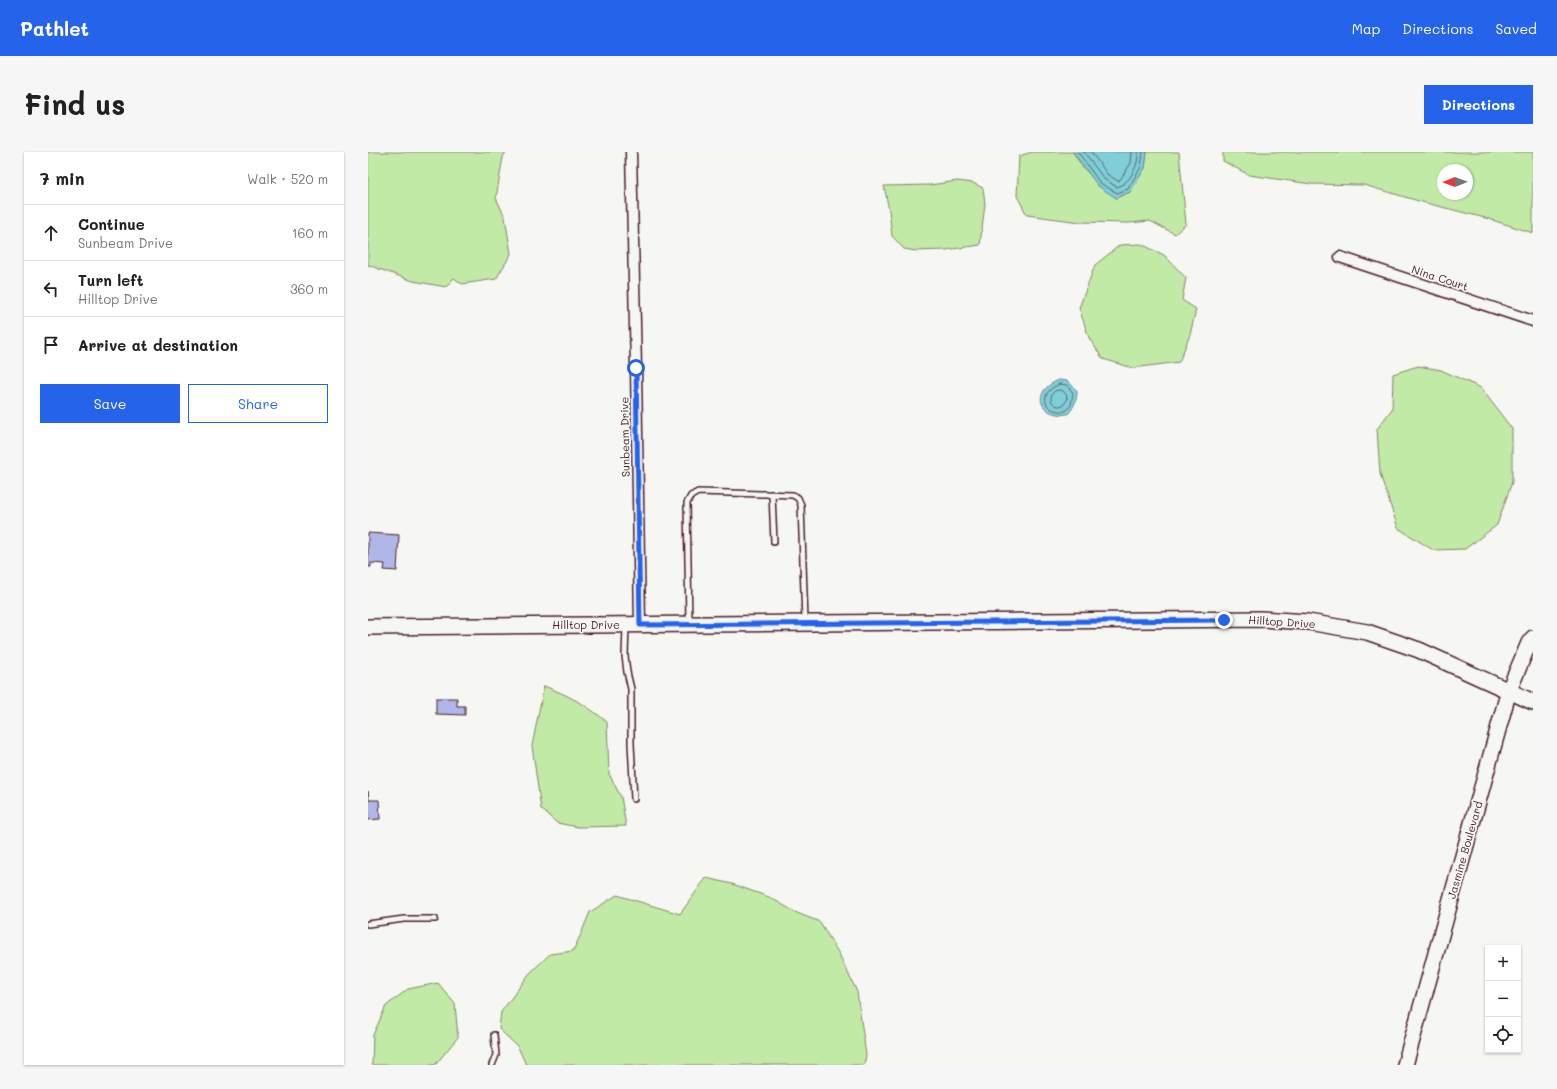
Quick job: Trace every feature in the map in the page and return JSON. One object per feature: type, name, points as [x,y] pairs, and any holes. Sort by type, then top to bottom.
[{"type":"street","name":"Sunbeam Drive","points":[[631,152],[636,368],[633,625]]},
{"type":"street","name":"Nina Court","points":[[1340,257],[1533,321]]},
{"type":"street","name":"Hilltop Drive","points":[[368,627],[1262,619],[1308,622],[1367,632],[1419,650],[1533,702]]},
{"type":"street","name":"Jasmine Boulevard","points":[[1405,1065],[1509,690],[1529,643],[1533,638]]},
{"type":"lane","points":[[689,625],[687,502],[691,496],[698,492],[793,494],[798,498],[802,505],[805,624]]},
{"type":"lane","points":[[772,494],[774,542]]},
{"type":"lane","points":[[633,625],[625,656],[631,689],[631,744],[634,799]]},
{"type":"lane","points":[[368,924],[404,919],[436,919]]},
{"type":"lane","points":[[492,1065],[496,1055],[494,1035]]},
{"type":"green space","points":[[368,152],[506,152],[503,157],[496,198],[505,217],[511,254],[496,279],[462,284],[454,278],[446,287],[413,281],[368,265]]},
{"type":"green space","points":[[1032,152],[1073,152],[1083,168],[1116,198],[1130,192],[1145,168],[1147,152],[1179,152],[1186,224],[1175,234],[1150,221],[1129,223],[1080,222],[1027,215],[1017,196],[1019,156]]},
{"type":"green space","points":[[1223,152],[1533,152],[1533,233],[1489,219],[1364,185],[1311,184],[1249,175],[1223,161]]},
{"type":"green space","points":[[957,181],[973,183],[983,188],[985,204],[980,245],[946,250],[916,251],[904,249],[892,236],[884,186],[930,185]]},
{"type":"green space","points":[[1141,244],[1164,255],[1186,278],[1182,300],[1196,309],[1190,335],[1179,362],[1133,368],[1103,359],[1089,338],[1079,308],[1095,265],[1120,245]]},
{"type":"green space","points":[[1418,366],[1441,370],[1481,388],[1512,429],[1512,482],[1497,525],[1465,549],[1433,550],[1398,528],[1380,474],[1377,429],[1392,409],[1393,374]]},
{"type":"green space","points":[[544,686],[577,701],[592,710],[607,722],[609,774],[621,797],[626,826],[578,827],[557,823],[541,809],[532,746]]},
{"type":"green space","points":[[706,878],[732,884],[769,897],[797,913],[820,922],[839,954],[857,992],[866,1055],[864,1065],[526,1065],[518,1047],[499,1029],[501,1012],[530,973],[550,954],[573,951],[590,912],[617,895],[680,914]]},
{"type":"green space","points":[[438,983],[455,1004],[458,1037],[434,1065],[372,1065],[373,1035],[386,1006],[408,989]]},
{"type":"water","points":[[1073,152],[1147,152],[1145,168],[1130,192],[1116,198],[1098,186]]},
{"type":"water","points":[[1059,380],[1068,381],[1077,391],[1075,404],[1068,414],[1050,412],[1042,403],[1041,397],[1044,391],[1050,385]]},
{"type":"building","points":[[368,533],[399,535],[397,571],[384,570],[385,564],[371,563],[371,567],[368,567]]},
{"type":"building","points":[[436,698],[457,698],[457,706],[465,706],[465,715],[436,714]]},
{"type":"building","points":[[368,791],[369,800],[379,800],[380,819],[368,820]]},
{"type":"route","points":[[636,368],[640,625],[1224,620]]}]
